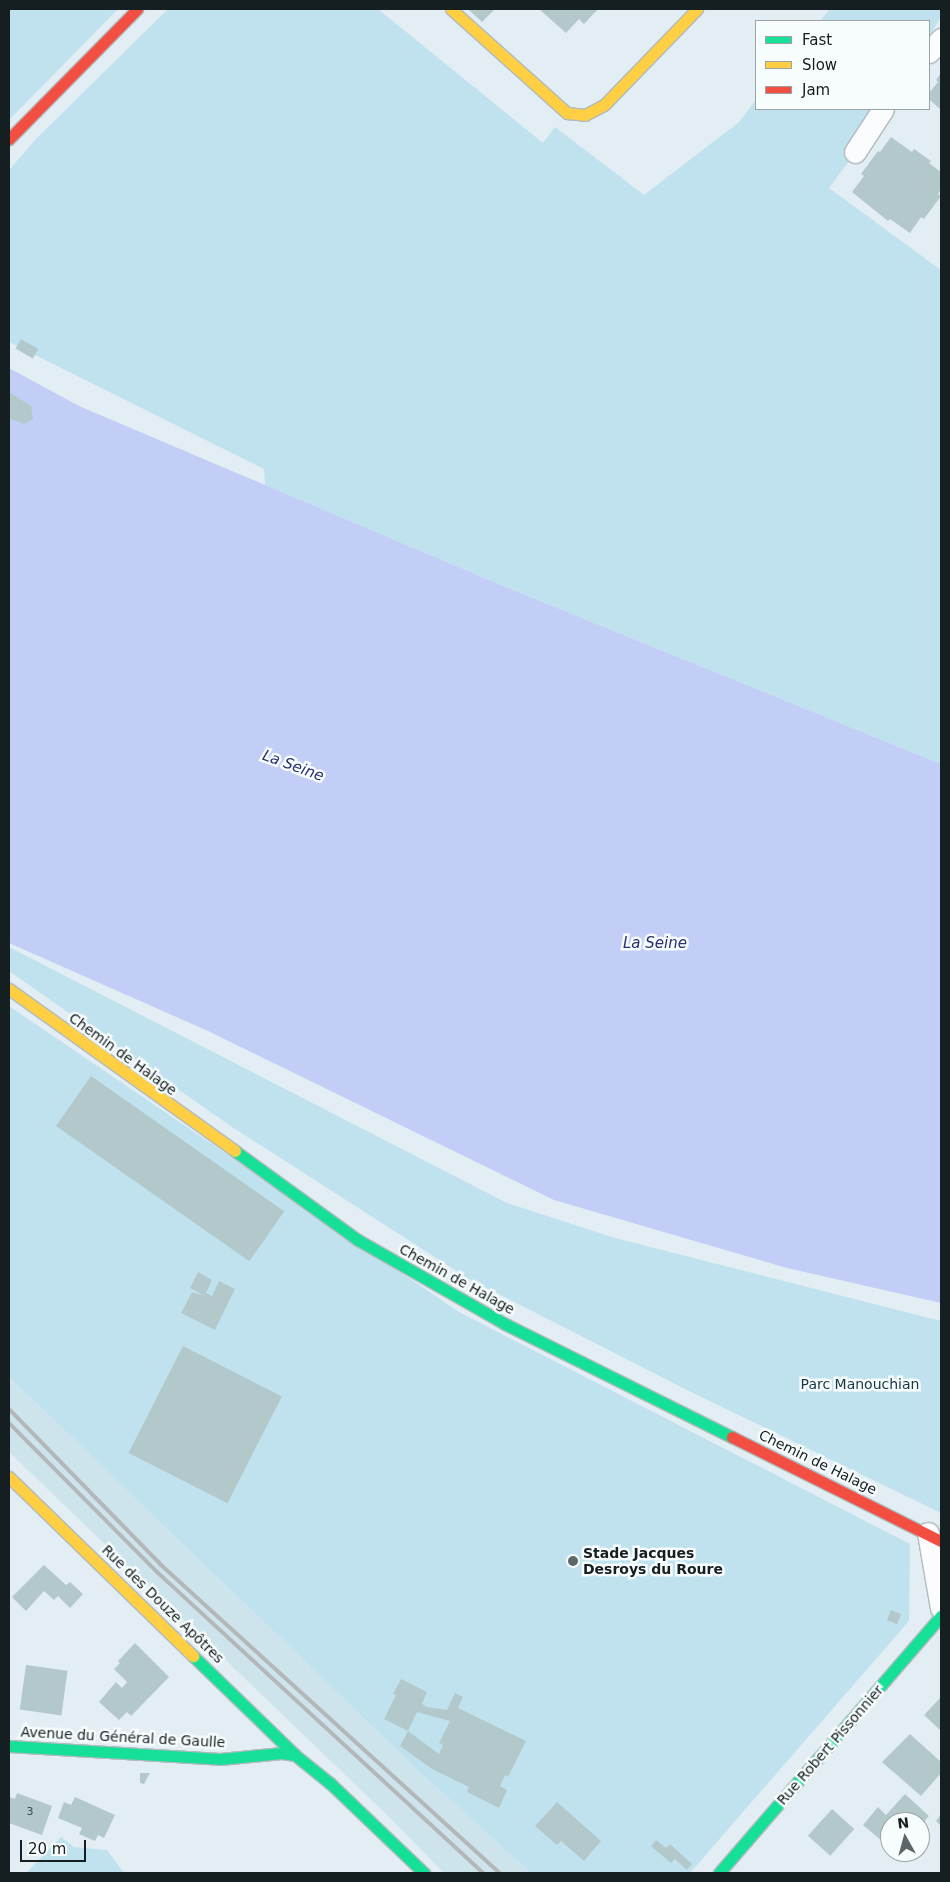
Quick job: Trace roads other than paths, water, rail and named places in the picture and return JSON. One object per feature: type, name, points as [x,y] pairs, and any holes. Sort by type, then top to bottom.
[{"type":"street","points":[[9,139],[136,9]]},
{"type":"street","points":[[451,9],[567,113],[585,115],[604,106],[697,9]]},
{"type":"street","points":[[930,51],[941,39]]},
{"type":"street","points":[[855,152],[882,110]]},
{"type":"street","name":"Chemin de Halage","points":[[9,989],[358,1240],[505,1324],[935,1537]]},
{"type":"street","name":"Rue des Douze Apôtres","points":[[9,1476],[249,1708],[295,1755],[331,1784],[424,1873]]},
{"type":"street","points":[[935,1537],[941,1608]]},
{"type":"street","name":"Rue Robert Pissonnier","points":[[719,1873],[941,1616]]},
{"type":"street","name":"Avenue du Général de Gaulle","points":[[9,1746],[220,1759],[282,1753],[295,1755]]},
{"type":"water","name":"La Seine","points":[[9,368],[79,406],[496,583],[941,764],[941,1303],[787,1268],[554,1200],[208,1031],[9,943]]},
{"type":"railway","points":[[9,1409],[160,1564],[500,1873]]},
{"type":"railway","points":[[9,1423],[157,1572],[483,1873]]},
{"type":"place","name":"Stade Jacques Desroys du Roure","points":[[573,1561]]},
{"type":"park label","name":"Parc Manouchian","points":[[860,1384]]}]
